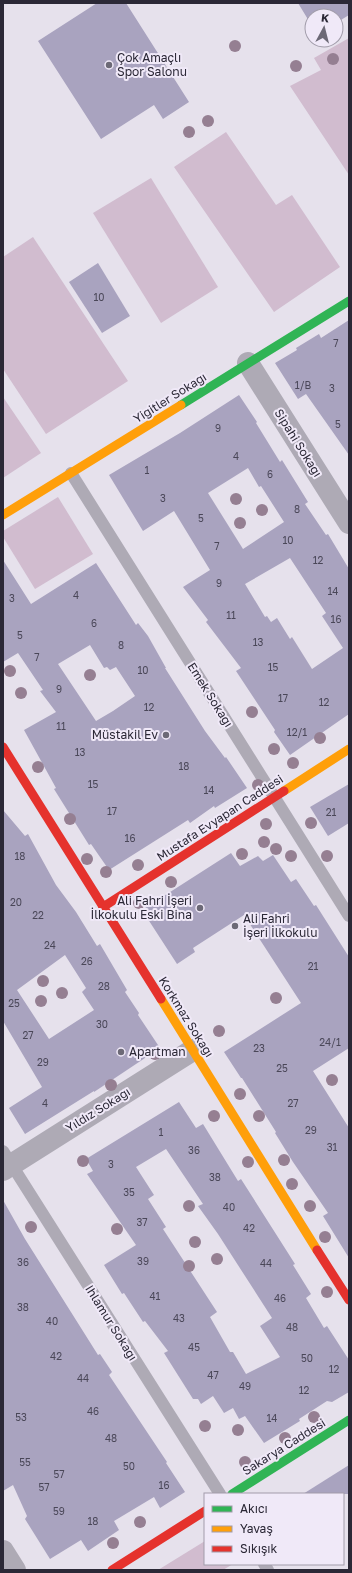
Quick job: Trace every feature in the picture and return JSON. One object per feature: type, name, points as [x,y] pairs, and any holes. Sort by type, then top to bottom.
[{"type":"street","name":"Yiğitler Sokağı","points":[[3,516],[349,300]]},
{"type":"street","name":"Sipahi Sokağı","points":[[248,363],[349,523]]},
{"type":"street","name":"Korkmaz Sokağı","points":[[3,747],[349,1300]]},
{"type":"street","name":"Mustafa Evyapan Caddesi","points":[[103,907],[349,750]]},
{"type":"street","name":"Yıldız Sokağı","points":[[6,1162],[193,1050]]},
{"type":"street","name":"Sakarya Caddesi","points":[[234,1493],[349,1420]]},
{"type":"street","points":[[112,1570],[204,1512]]},
{"type":"street","points":[[3,1551],[15,1570]]},
{"type":"lane","name":"Emek Sokağı","points":[[71,473],[349,916]]},
{"type":"lane","name":"Ihlamur Sokağı","points":[[6,1162],[219,1493]]},
{"type":"shaded area","points":[[349,38],[349,175],[290,86],[321,70],[314,58],[332,48],[344,48],[344,41]]},
{"type":"shaded area","points":[[226,132],[276,205],[292,195],[340,267],[274,312],[174,167]]},
{"type":"shaded area","points":[[151,178],[218,287],[161,323],[93,213]]},
{"type":"shaded area","points":[[33,237],[128,381],[46,434],[3,369],[3,257]]},
{"type":"shaded area","points":[[3,397],[41,453],[3,478]]},
{"type":"shaded area","points":[[58,497],[93,554],[35,589],[3,537],[3,531]]},
{"type":"shaded area","points":[[204,1542],[204,1565],[231,1565],[223,1570],[158,1570]]},
{"type":"building","name":"Çok Amaçlı Spor Salonu","points":[[97,3],[126,3],[189,102],[163,119],[154,105],[101,139],[38,41]]},
{"type":"building","points":[[298,3],[349,3],[349,15],[344,18],[344,8],[304,8],[304,13]]},
{"type":"building","points":[[98,263],[130,316],[102,333],[69,282]]},
{"type":"building","points":[[349,320],[349,455],[306,394],[298,399],[275,363],[297,350],[296,348],[319,334],[321,338]]},
{"type":"building","points":[[239,395],[257,422],[256,423],[280,462],[282,460],[308,502],[305,504],[326,535],[328,534],[349,569],[349,714],[290,755],[236,671],[241,668],[206,622],[208,620],[183,587],[210,570],[174,511],[143,531],[109,475],[180,433]],"holes":[[[248,468],[259,487],[261,486],[284,522],[243,549],[208,493]],[[290,558],[326,613],[322,616],[343,648],[312,669],[292,637],[290,639],[277,618],[271,622],[267,616],[265,617],[245,584]]]},
{"type":"building","points":[[3,560],[31,604],[96,563],[136,625],[138,623],[148,636],[165,668],[205,731],[225,758],[226,757],[247,788],[215,808],[214,806],[190,823],[188,820],[109,870],[91,844],[89,845],[54,789],[56,788],[24,730],[56,712],[40,691],[43,690],[18,653],[3,662]],"holes":[[[90,645],[104,668],[107,667],[110,670],[116,667],[135,696],[96,721],[58,664]]]},
{"type":"building","points":[[349,784],[349,823],[328,836],[310,807]]},
{"type":"building","points":[[3,810],[25,836],[28,834],[56,885],[76,912],[97,946],[100,944],[127,990],[125,992],[139,1013],[138,1015],[160,1048],[94,1092],[25,1134],[9,1108],[42,1087],[3,1021]],"holes":[[[65,955],[86,988],[82,992],[94,1010],[49,1039],[17,990]]]},
{"type":"building","points":[[231,853],[240,866],[258,856],[263,861],[273,855],[291,882],[296,879],[314,906],[316,905],[349,957],[349,1048],[313,1071],[349,1128],[349,1258],[323,1216],[328,1213],[293,1162],[275,1133],[276,1132],[224,1052],[301,1003],[244,915],[193,948],[195,952],[177,964],[142,910]]},
{"type":"building","points":[[179,1102],[196,1128],[203,1124],[238,1181],[241,1179],[295,1264],[293,1265],[311,1294],[306,1298],[324,1328],[327,1326],[349,1360],[349,1392],[332,1402],[327,1401],[299,1419],[300,1421],[264,1443],[245,1416],[239,1419],[233,1408],[224,1413],[213,1396],[201,1404],[198,1399],[193,1399],[164,1353],[168,1351],[145,1321],[143,1322],[124,1293],[122,1294],[104,1265],[136,1245],[87,1174],[93,1171],[86,1159]],"holes":[[[166,1149],[203,1204],[198,1206],[218,1234],[272,1318],[260,1326],[280,1357],[246,1374],[233,1352],[230,1352],[210,1317],[217,1312],[163,1229],[166,1227],[148,1199],[154,1195],[136,1167]]]},
{"type":"building","points":[[3,1200],[25,1239],[98,1355],[100,1354],[112,1372],[109,1375],[167,1462],[166,1463],[185,1492],[160,1508],[154,1497],[114,1521],[119,1530],[88,1551],[81,1540],[50,1559],[25,1519],[27,1516],[13,1485],[3,1491]]},
{"type":"building","points":[[349,1465],[349,1494],[305,1493]]},
{"type":"traffic: fast","points":[[181,405],[349,301]]},
{"type":"traffic: fast","points":[[234,1493],[349,1420]]},
{"type":"traffic: slow","points":[[3,515],[181,405]]},
{"type":"traffic: slow","points":[[284,791],[349,749]]},
{"type":"traffic: slow","points":[[161,999],[317,1250]]},
{"type":"traffic: jam","points":[[3,747],[161,999]]},
{"type":"traffic: jam","points":[[103,907],[284,791]]},
{"type":"traffic: jam","points":[[317,1250],[349,1300]]},
{"type":"traffic: jam","points":[[112,1570],[204,1512]]},
{"type":"place","name":"Çok Amaçlı Spor Salonu","points":[[109,65]]},
{"type":"place","name":"Müstakil Ev","points":[[166,735]]},
{"type":"place","name":"Ali Fahri İşeri İlkokulu Eski Bina","points":[[200,908]]},
{"type":"place","name":"Ali Fahri İşeri İlkokulu","points":[[235,926]]},
{"type":"place","name":"Apartman","points":[[121,1052]]}]
